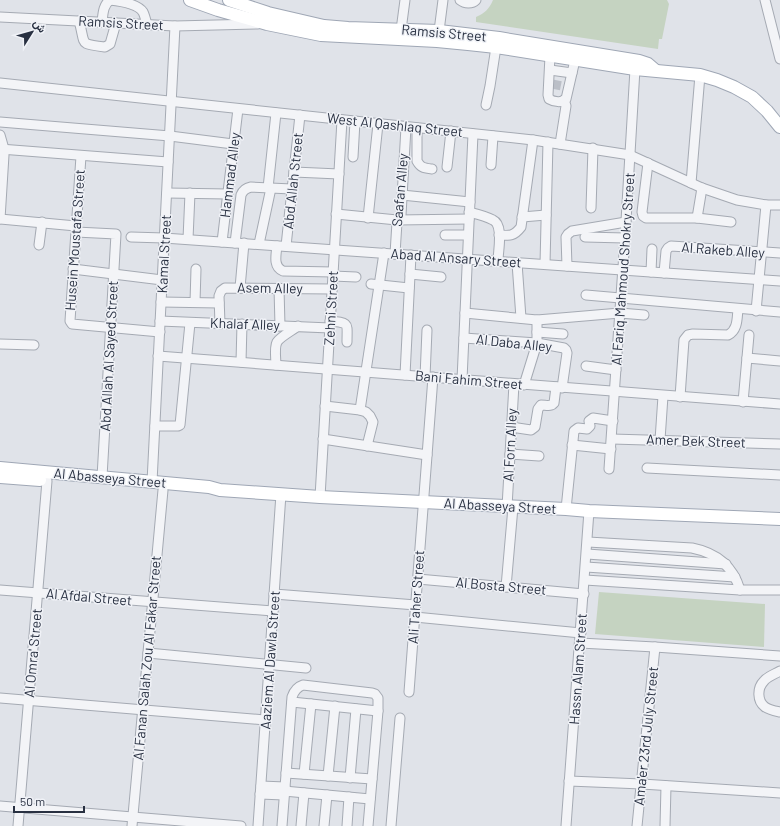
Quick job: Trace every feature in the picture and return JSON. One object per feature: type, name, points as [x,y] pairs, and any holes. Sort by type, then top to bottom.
[{"type":"main road","name":"Ramsis Street","points":[[190,0],[218,10],[267,24],[321,35],[438,41],[496,47],[635,69],[700,76],[717,80],[752,97],[780,127]]},
{"type":"main road","name":"Ramsis Street","points":[[229,0],[268,13],[324,26],[439,31],[499,38],[639,61],[648,64],[657,71]]},
{"type":"main road","name":"Al Abasseya Street","points":[[0,468],[209,487],[220,490],[320,497],[780,519]]},
{"type":"main road","name":"Al Abasseya Street","points":[[0,477],[162,490],[208,492],[220,490]]},
{"type":"street","points":[[102,22],[104,6],[106,2],[110,0],[136,6],[143,13],[147,25]]},
{"type":"street","points":[[401,30],[405,0]]},
{"type":"street","points":[[439,31],[443,0]]},
{"type":"street","points":[[460,0],[466,3],[471,3],[476,0]]},
{"type":"street","points":[[765,0],[780,56]]},
{"type":"street","name":"Ramsis Street","points":[[0,17],[175,26],[267,24]]},
{"type":"street","points":[[79,21],[82,39],[84,42],[90,45],[105,47],[110,44],[116,23]]},
{"type":"street","name":"Kamal Street","points":[[152,482],[175,26]]},
{"type":"street","points":[[486,105],[496,47]]},
{"type":"street","points":[[550,56],[550,84],[548,95],[552,100],[564,100]]},
{"type":"street","points":[[560,144],[566,106],[564,100],[567,97],[566,86],[572,73],[575,60]]},
{"type":"street","name":"Al Fariq Mahmoud Shokry Street","points":[[609,469],[612,444],[635,69]]},
{"type":"street","points":[[550,70],[572,73]]},
{"type":"street","points":[[691,183],[700,76]]},
{"type":"street","name":"West Al Qashlaq Street","points":[[0,83],[533,140],[592,148],[630,154],[702,188],[737,200],[766,205],[780,205]]},
{"type":"street","name":"Hammad Alley","points":[[222,242],[238,109]]},
{"type":"street","points":[[259,244],[270,188],[276,113]]},
{"type":"street","name":"Abd Allah Street","points":[[300,115],[292,189],[276,264],[283,271],[356,277]]},
{"type":"street","name":"Zehni Street","points":[[320,497],[342,120]]},
{"type":"street","points":[[353,157],[355,121]]},
{"type":"street","points":[[0,122],[170,136],[234,144]]},
{"type":"street","points":[[368,218],[378,124]]},
{"type":"street","name":"Saafan Alley","points":[[395,254],[397,220],[401,215],[406,127]]},
{"type":"street","points":[[417,128],[417,161],[424,168],[432,169]]},
{"type":"street","points":[[447,167],[451,132]]},
{"type":"street","points":[[462,380],[473,134]]},
{"type":"street","points":[[0,135],[2,149],[0,219],[42,222],[76,229]]},
{"type":"street","points":[[491,165],[493,136]]},
{"type":"street","points":[[500,236],[511,236],[521,227],[533,140]]},
{"type":"street","points":[[545,264],[548,142]]},
{"type":"street","points":[[591,208],[592,148]]},
{"type":"street","points":[[2,149],[168,162]]},
{"type":"street","name":"Husein Moustafa Street","points":[[81,156],[70,321],[72,324],[111,327]]},
{"type":"street","points":[[648,163],[642,212],[643,216],[646,218],[697,218],[731,222]]},
{"type":"street","points":[[294,172],[339,174]]},
{"type":"street","points":[[240,288],[239,243],[241,195],[243,191],[251,187],[292,189]]},
{"type":"street","points":[[697,218],[702,188]]},
{"type":"street","points":[[167,193],[228,194]]},
{"type":"street","points":[[188,239],[190,193]]},
{"type":"street","points":[[402,195],[470,202]]},
{"type":"street","points":[[756,311],[766,205]]},
{"type":"street","points":[[336,214],[397,220],[469,215],[494,220],[498,225],[500,236],[498,261]]},
{"type":"street","points":[[522,217],[546,215]]},
{"type":"street","points":[[39,245],[42,222]]},
{"type":"street","points":[[567,266],[566,237],[572,231],[626,222]]},
{"type":"street","name":"Abd Allah Al Sayed Street","points":[[76,229],[116,234],[102,477]]},
{"type":"street","points":[[445,235],[468,235]]},
{"type":"street","name":"Abad Al Ansary Street","points":[[131,236],[780,281]]},
{"type":"street","points":[[585,237],[625,238]]},
{"type":"street","name":"Al Rakeb Alley","points":[[664,273],[666,251],[671,246],[780,253]]},
{"type":"street","points":[[651,272],[652,249]]},
{"type":"street","points":[[360,410],[366,372],[375,284],[384,253]]},
{"type":"street","points":[[405,375],[411,255]]},
{"type":"street","points":[[517,262],[521,318]]},
{"type":"street","points":[[73,269],[162,280]]},
{"type":"street","points":[[195,302],[196,269]]},
{"type":"street","points":[[410,274],[441,276]]},
{"type":"street","points":[[375,284],[409,288]]},
{"type":"street","name":"Asem Alley","points":[[220,324],[219,296],[225,288],[332,289]]},
{"type":"street","points":[[280,288],[280,326]]},
{"type":"street","points":[[586,295],[780,312]]},
{"type":"street","name":"Asem Alley","points":[[161,302],[220,302]]},
{"type":"street","points":[[680,397],[684,340],[688,335],[693,334],[728,335],[733,333],[736,328],[738,309]]},
{"type":"street","points":[[465,313],[537,320],[620,313],[644,315]]},
{"type":"street","name":"Al Forn Alley","points":[[506,587],[512,427],[519,384],[537,343],[537,320]]},
{"type":"street","name":"Khalaf Alley","points":[[160,321],[280,326],[343,322],[347,326],[347,342]]},
{"type":"street","points":[[155,426],[180,425],[190,322]]},
{"type":"street","points":[[240,362],[242,324]]},
{"type":"street","points":[[276,365],[277,342],[298,326]]},
{"type":"street","points":[[111,327],[160,332]]},
{"type":"street","name":"Ali Taher Street","points":[[409,692],[427,455],[429,377],[427,330]]},
{"type":"street","points":[[537,332],[563,334]]},
{"type":"street","points":[[743,402],[749,335]]},
{"type":"street","name":"Al Daba Alley","points":[[464,338],[537,343],[564,348],[567,353],[559,387]]},
{"type":"street","points":[[0,344],[34,345]]},
{"type":"street","name":"Bani Fahim Street","points":[[158,356],[780,404]]},
{"type":"street","points":[[747,358],[780,361]]},
{"type":"street","points":[[586,366],[616,370]]},
{"type":"street","points":[[512,427],[531,430],[534,429],[538,409],[541,405],[553,405],[559,387]]},
{"type":"street","points":[[660,440],[663,396]]},
{"type":"street","points":[[325,406],[366,412],[370,416],[372,422],[367,446]]},
{"type":"street","points":[[566,509],[574,431],[578,428],[587,429],[590,426],[590,419],[593,418],[613,421]]},
{"type":"street","points":[[323,439],[427,455]]},
{"type":"street","name":"Amer Bek Street","points":[[572,445],[612,444],[660,440],[780,444]]},
{"type":"street","points":[[510,454],[539,456]]},
{"type":"street","points":[[647,468],[780,475]]},
{"type":"street","name":"Al Omra' Street","points":[[18,826],[47,481]]},
{"type":"street","name":"Al Fanan Salah Zou Al Fakar Street","points":[[133,821],[162,490]]},
{"type":"street","name":"Aaziem Al Dawla Street","points":[[258,826],[282,494]]},
{"type":"street","name":"Hassn Alam Street","points":[[566,826],[588,542],[589,511]]},
{"type":"street","points":[[588,542],[692,548],[702,550],[710,553],[726,564],[735,577],[740,590]]},
{"type":"street","points":[[587,554],[726,564]]},
{"type":"street","points":[[586,567],[735,577]]},
{"type":"street","name":"Al Bosta Street","points":[[418,578],[584,594]]},
{"type":"street","points":[[585,580],[740,590],[780,590]]},
{"type":"street","name":"Al Afdal Street","points":[[0,590],[273,611]]},
{"type":"street","points":[[274,594],[416,605]]},
{"type":"street","points":[[415,617],[581,633]]},
{"type":"street","points":[[580,643],[780,656]]},
{"type":"street","name":"Ama'er 23rd July Street","points":[[637,826],[655,647]]},
{"type":"street","points":[[148,653],[306,668]]},
{"type":"street","points":[[780,671],[764,680],[761,684],[759,695],[760,700],[766,708],[780,712]]},
{"type":"street","points":[[282,826],[293,693],[297,688],[303,686],[372,693],[378,698],[368,826]]},
{"type":"street","points":[[0,698],[265,720]]},
{"type":"street","points":[[292,702],[378,711]]},
{"type":"street","points":[[304,774],[311,704]]},
{"type":"street","points":[[328,776],[335,706]]},
{"type":"street","points":[[350,778],[356,709]]},
{"type":"street","points":[[391,826],[400,718]]},
{"type":"street","points":[[286,772],[372,779]]},
{"type":"street","points":[[569,782],[642,784],[780,793]]},
{"type":"street","name":"Ama'er 23rd July Street","points":[[665,826],[666,786]]},
{"type":"street","points":[[261,790],[370,799]]},
{"type":"street","points":[[302,826],[304,793]]},
{"type":"street","points":[[324,826],[327,795]]},
{"type":"street","points":[[347,826],[349,797]]},
{"type":"street","points":[[0,806],[20,807],[133,821],[240,826]]},
{"type":"green space","points":[[493,0],[667,0],[669,4],[662,39],[659,39],[658,49],[476,22],[476,17],[482,14],[490,6]]},
{"type":"green space","points":[[599,592],[765,604],[764,647],[595,634]]},
{"type":"tunnel","points":[[552,84],[562,86]]}]
